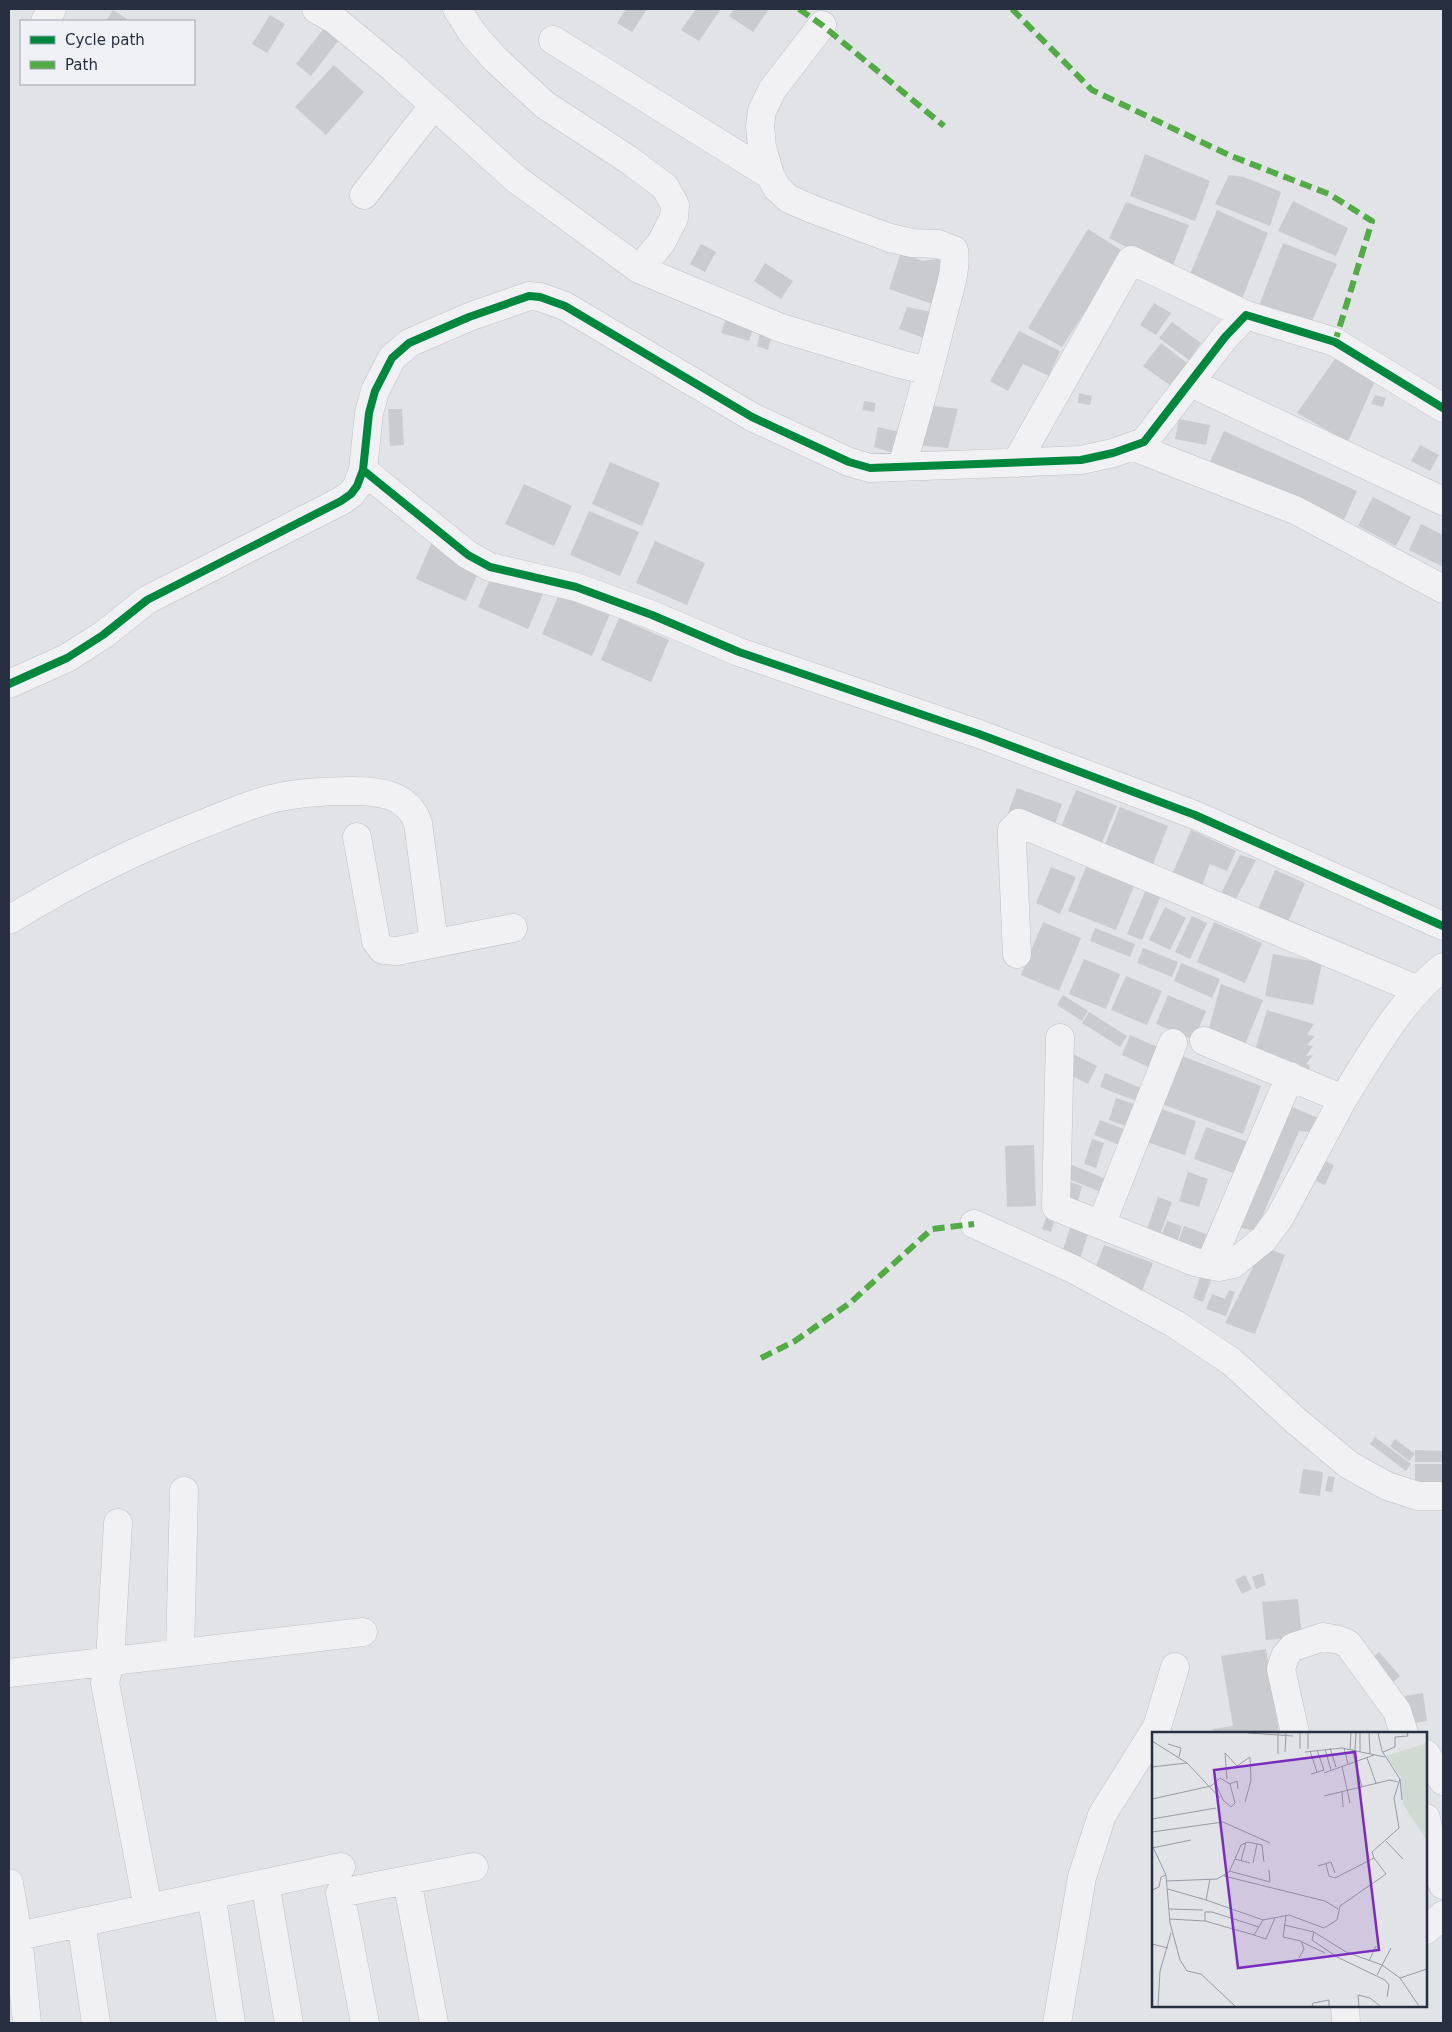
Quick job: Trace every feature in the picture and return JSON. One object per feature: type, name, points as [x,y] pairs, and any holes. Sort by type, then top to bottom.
[{"type":"street","points":[[46,20],[52,9]]},
{"type":"street","points":[[316,9],[335,20],[516,179],[639,269],[781,328],[900,364],[930,371]]},
{"type":"street","points":[[457,9],[473,34],[495,59],[545,105],[629,160],[666,187],[674,206],[674,218],[661,244],[639,269]]},
{"type":"street","points":[[822,25],[772,90],[762,111],[760,126],[762,147],[770,175],[778,188],[789,199],[890,238],[912,243],[938,244],[954,250],[956,259],[930,371],[902,467]]},
{"type":"street","points":[[552,40],[770,175]]},
{"type":"street","points":[[364,195],[434,105]]},
{"type":"street","points":[[1016,463],[1131,260],[1236,311],[1335,342],[1443,408]]},
{"type":"street","points":[[9,684],[67,658],[103,635],[147,600],[342,501],[357,486],[363,470],[369,413],[373,399],[392,358],[409,343],[469,317],[528,296],[540,297],[565,306],[752,417],[848,462],[870,468],[1081,460],[1134,447],[1144,442],[1191,383],[1225,337],[1236,311]]},
{"type":"street","points":[[1191,383],[1443,501]]},
{"type":"street","points":[[1134,447],[1294,510],[1443,590]]},
{"type":"street","points":[[363,470],[468,555],[490,568],[576,587],[652,615],[739,652],[988,737],[1194,815],[1443,926]]},
{"type":"street","points":[[9,920],[53,893],[139,850],[246,807],[278,797],[313,791],[361,791],[391,796],[404,802],[414,813],[418,823],[434,944]]},
{"type":"street","points":[[1017,954],[1012,830],[1019,823],[1418,990]]},
{"type":"street","points":[[357,837],[376,941],[383,950],[389,952],[513,928]]},
{"type":"street","points":[[1060,1038],[1056,1207],[1194,1262],[1219,1266],[1233,1264],[1264,1239],[1280,1217],[1343,1099],[1387,1030],[1424,982],[1443,967]]},
{"type":"street","points":[[1204,1042],[1343,1099]]},
{"type":"street","points":[[1101,1225],[1173,1043]]},
{"type":"street","points":[[1210,1264],[1290,1076]]},
{"type":"street","points":[[974,1224],[1073,1269],[1175,1324],[1232,1362],[1295,1420],[1349,1465],[1387,1486],[1418,1496],[1443,1496]]},
{"type":"street","points":[[180,1653],[184,1491]]},
{"type":"street","points":[[118,1523],[110,1661],[105,1683],[148,1908]]},
{"type":"street","points":[[9,1673],[363,1632]]},
{"type":"street","points":[[1295,1732],[1281,1669],[1285,1656],[1293,1647],[1323,1637],[1348,1644],[1397,1711],[1404,1732]]},
{"type":"street","points":[[1153,1732],[1175,1667]]},
{"type":"street","points":[[1057,2023],[1082,1877],[1102,1815],[1152,1734]]},
{"type":"street","points":[[1427,1756],[1443,1780]]},
{"type":"street","points":[[1427,1823],[1437,1870],[1443,1885]]},
{"type":"street","points":[[13,1937],[341,1867]]},
{"type":"street","points":[[365,2023],[340,1893],[474,1867]]},
{"type":"street","points":[[408,1880],[434,2023]]},
{"type":"street","points":[[9,1883],[13,1937],[27,2023]]},
{"type":"street","points":[[266,1883],[289,2023]]},
{"type":"street","points":[[214,1912],[231,2023]]},
{"type":"street","points":[[1427,1929],[1443,1915]]},
{"type":"street","points":[[81,1922],[96,2023]]},
{"type":"street","points":[[1345,2007],[1346,2023]]},
{"type":"building","points":[[626,9],[647,9],[632,32],[617,23]]},
{"type":"building","points":[[696,9],[721,9],[699,41],[681,30]]},
{"type":"building","points":[[734,9],[769,9],[753,32],[729,16]]},
{"type":"building","points":[[113,10],[127,19],[126,20],[107,20]]},
{"type":"building","points":[[270,15],[285,24],[267,53],[252,44]]},
{"type":"building","points":[[324,28],[339,40],[311,76],[296,64]]},
{"type":"building","points":[[334,65],[364,92],[326,135],[295,107]]},
{"type":"building","points":[[1145,154],[1210,181],[1195,221],[1130,196]]},
{"type":"building","points":[[1229,175],[1244,177],[1281,192],[1270,226],[1215,204]]},
{"type":"building","points":[[1293,201],[1348,228],[1336,256],[1278,231]]},
{"type":"building","points":[[1126,202],[1189,225],[1171,270],[1109,238]]},
{"type":"building","points":[[1217,210],[1268,233],[1240,304],[1187,281]]},
{"type":"building","points":[[1088,229],[1124,252],[1062,347],[1028,328]]},
{"type":"building","points":[[1283,243],[1337,264],[1309,328],[1258,308]]},
{"type":"building","points":[[701,244],[716,252],[705,272],[690,264]]},
{"type":"building","points":[[901,252],[922,261],[945,258],[935,305],[889,289]]},
{"type":"building","points":[[765,263],[793,281],[781,299],[754,281]]},
{"type":"building","points":[[1154,303],[1171,313],[1156,335],[1140,325]]},
{"type":"building","points":[[907,307],[932,312],[924,338],[899,329]]},
{"type":"building","points":[[728,313],[755,322],[749,341],[721,333]]},
{"type":"building","points":[[1172,322],[1201,343],[1189,360],[1159,338]]},
{"type":"building","points":[[1019,331],[1060,351],[1049,376],[1023,364],[1008,391],[990,381]]},
{"type":"building","points":[[760,333],[772,336],[768,350],[757,346]]},
{"type":"building","points":[[1161,343],[1192,367],[1175,389],[1143,366]]},
{"type":"building","points":[[1337,356],[1377,376],[1348,442],[1297,413]]},
{"type":"building","points":[[1079,393],[1092,396],[1090,405],[1078,403]]},
{"type":"building","points":[[1375,395],[1386,398],[1383,407],[1371,404]]},
{"type":"building","points":[[864,401],[876,403],[874,412],[862,410]]},
{"type":"building","points":[[926,405],[958,409],[948,448],[914,445]]},
{"type":"building","points":[[388,409],[402,409],[404,445],[390,446]]},
{"type":"building","points":[[1179,419],[1210,425],[1206,445],[1175,439]]},
{"type":"building","points":[[878,427],[904,433],[897,454],[874,447]]},
{"type":"building","points":[[1224,431],[1357,491],[1342,524],[1209,464]]},
{"type":"building","points":[[1420,445],[1439,455],[1430,471],[1411,461]]},
{"type":"building","points":[[610,462],[660,483],[642,526],[592,504]]},
{"type":"building","points":[[524,484],[572,506],[554,546],[505,524]]},
{"type":"building","points":[[1373,497],[1411,517],[1396,546],[1358,526]]},
{"type":"building","points":[[589,511],[639,532],[620,576],[570,555]]},
{"type":"building","points":[[1421,524],[1443,535],[1443,567],[1409,550]]},
{"type":"building","points":[[434,537],[484,559],[466,601],[416,579]]},
{"type":"building","points":[[655,541],[705,563],[687,605],[636,583]]},
{"type":"building","points":[[496,565],[546,587],[528,629],[478,607]]},
{"type":"building","points":[[560,592],[610,614],[592,656],[542,634]]},
{"type":"building","points":[[619,618],[669,640],[651,682],[601,660]]},
{"type":"building","points":[[1017,788],[1062,804],[1052,832],[1007,816]]},
{"type":"building","points":[[1076,790],[1117,806],[1098,852],[1058,835]]},
{"type":"building","points":[[1120,807],[1168,826],[1149,874],[1101,854]]},
{"type":"building","points":[[1191,830],[1236,851],[1227,871],[1210,864],[1200,892],[1170,879]]},
{"type":"building","points":[[1240,855],[1256,860],[1233,905],[1219,898]]},
{"type":"building","points":[[1051,867],[1076,877],[1060,914],[1036,903]]},
{"type":"building","points":[[1086,867],[1134,886],[1116,930],[1068,911]]},
{"type":"building","points":[[1275,870],[1305,883],[1285,929],[1255,916]]},
{"type":"building","points":[[1147,887],[1162,893],[1142,940],[1127,934]]},
{"type":"building","points":[[1165,907],[1186,918],[1170,950],[1149,940]]},
{"type":"building","points":[[1192,916],[1207,923],[1190,959],[1175,952]]},
{"type":"building","points":[[1043,922],[1081,938],[1059,991],[1021,975]]},
{"type":"building","points":[[1214,922],[1262,943],[1245,983],[1197,962]]},
{"type":"building","points":[[1095,928],[1135,944],[1130,957],[1090,941]]},
{"type":"building","points":[[1143,948],[1178,962],[1172,977],[1137,963]]},
{"type":"building","points":[[1273,954],[1322,963],[1313,1005],[1265,996]]},
{"type":"building","points":[[1084,959],[1120,974],[1106,1009],[1069,994]]},
{"type":"building","points":[[1181,963],[1220,979],[1212,998],[1174,981]]},
{"type":"building","points":[[1126,976],[1162,991],[1147,1025],[1111,1010]]},
{"type":"building","points":[[1221,984],[1263,1000],[1242,1052],[1206,1039]]},
{"type":"building","points":[[1063,995],[1088,1011],[1082,1021],[1057,1005]]},
{"type":"building","points":[[1168,995],[1206,1011],[1194,1040],[1156,1024]]},
{"type":"building","points":[[1267,1010],[1314,1024],[1307,1035],[1315,1036],[1307,1045],[1313,1046],[1306,1056],[1313,1055],[1306,1064],[1310,1065],[1308,1073],[1253,1057]]},
{"type":"building","points":[[1089,1012],[1127,1036],[1120,1047],[1082,1023]]},
{"type":"building","points":[[1130,1035],[1160,1048],[1151,1068],[1122,1055]]},
{"type":"building","points":[[1174,1053],[1261,1086],[1243,1134],[1156,1102]]},
{"type":"building","points":[[1073,1054],[1097,1066],[1088,1084],[1064,1072]]},
{"type":"building","points":[[1105,1073],[1141,1088],[1136,1101],[1100,1087]]},
{"type":"building","points":[[1116,1098],[1138,1105],[1131,1128],[1109,1120]]},
{"type":"building","points":[[1156,1107],[1196,1121],[1185,1155],[1144,1141]]},
{"type":"building","points":[[1292,1107],[1318,1118],[1312,1132],[1299,1131],[1256,1231],[1232,1226]]},
{"type":"building","points":[[1100,1120],[1131,1132],[1125,1147],[1094,1135]]},
{"type":"building","points":[[1206,1127],[1251,1143],[1239,1175],[1194,1159]]},
{"type":"building","points":[[1092,1139],[1104,1143],[1096,1168],[1084,1164]]},
{"type":"building","points":[[1034,1145],[1036,1206],[1007,1207],[1005,1146]]},
{"type":"building","points":[[1321,1159],[1334,1165],[1325,1185],[1311,1179]]},
{"type":"building","points":[[1072,1165],[1106,1179],[1101,1192],[1066,1178]]},
{"type":"building","points":[[1188,1172],[1208,1179],[1199,1207],[1179,1201]]},
{"type":"building","points":[[1070,1182],[1082,1186],[1078,1201],[1065,1198]]},
{"type":"building","points":[[1158,1197],[1172,1202],[1159,1237],[1146,1232]]},
{"type":"building","points":[[1049,1210],[1057,1213],[1051,1232],[1042,1229]]},
{"type":"building","points":[[1167,1221],[1182,1226],[1177,1242],[1161,1236]]},
{"type":"building","points":[[1071,1225],[1089,1231],[1080,1258],[1062,1253]]},
{"type":"building","points":[[1184,1226],[1209,1235],[1203,1251],[1178,1242]]},
{"type":"building","points":[[1104,1245],[1153,1263],[1142,1291],[1094,1272]]},
{"type":"building","points":[[1263,1247],[1285,1255],[1255,1334],[1225,1323]]},
{"type":"building","points":[[1203,1268],[1214,1272],[1203,1302],[1193,1298]]},
{"type":"building","points":[[1229,1290],[1235,1292],[1226,1316],[1206,1309],[1212,1294],[1225,1299]]},
{"type":"building","points":[[1375,1437],[1411,1464],[1406,1471],[1370,1444]]},
{"type":"building","points":[[1395,1439],[1415,1454],[1409,1461],[1390,1446]]},
{"type":"building","points":[[1415,1450],[1443,1451],[1443,1462],[1415,1462]]},
{"type":"building","points":[[1415,1464],[1443,1464],[1443,1486],[1415,1486]]},
{"type":"building","points":[[1303,1469],[1323,1472],[1320,1496],[1299,1493]]},
{"type":"building","points":[[1328,1476],[1335,1477],[1332,1492],[1325,1491]]},
{"type":"building","points":[[1263,1573],[1266,1585],[1256,1589],[1252,1577]]},
{"type":"building","points":[[1245,1575],[1252,1589],[1242,1594],[1235,1580]]},
{"type":"building","points":[[1298,1599],[1302,1637],[1266,1640],[1262,1602]]},
{"type":"building","points":[[1266,1649],[1279,1732],[1214,1732],[1213,1729],[1233,1726],[1221,1656]]},
{"type":"building","points":[[1379,1652],[1400,1676],[1388,1687],[1367,1663]]},
{"type":"building","points":[[1423,1693],[1427,1721],[1409,1724],[1405,1696]]},
{"type":"marked path","points":[[799,9],[822,25],[944,126]]},
{"type":"marked path","points":[[1012,9],[1092,90],[1231,156],[1329,194],[1372,221],[1335,342]]},
{"type":"marked path","points":[[761,1358],[795,1341],[850,1303],[932,1229],[974,1224]]},
{"type":"cycle path","points":[[9,684],[67,658],[103,635],[147,600],[341,501],[351,494],[357,486],[363,470],[369,413],[375,391],[392,358],[409,343],[469,317],[529,296],[540,297],[565,306],[752,417],[849,462],[870,468],[1081,460],[1113,453],[1144,442],[1225,337],[1246,315],[1335,342],[1443,408]]},
{"type":"cycle path","points":[[363,470],[468,555],[490,567],[576,587],[652,615],[739,652],[979,734],[1195,815],[1443,926]]}]
